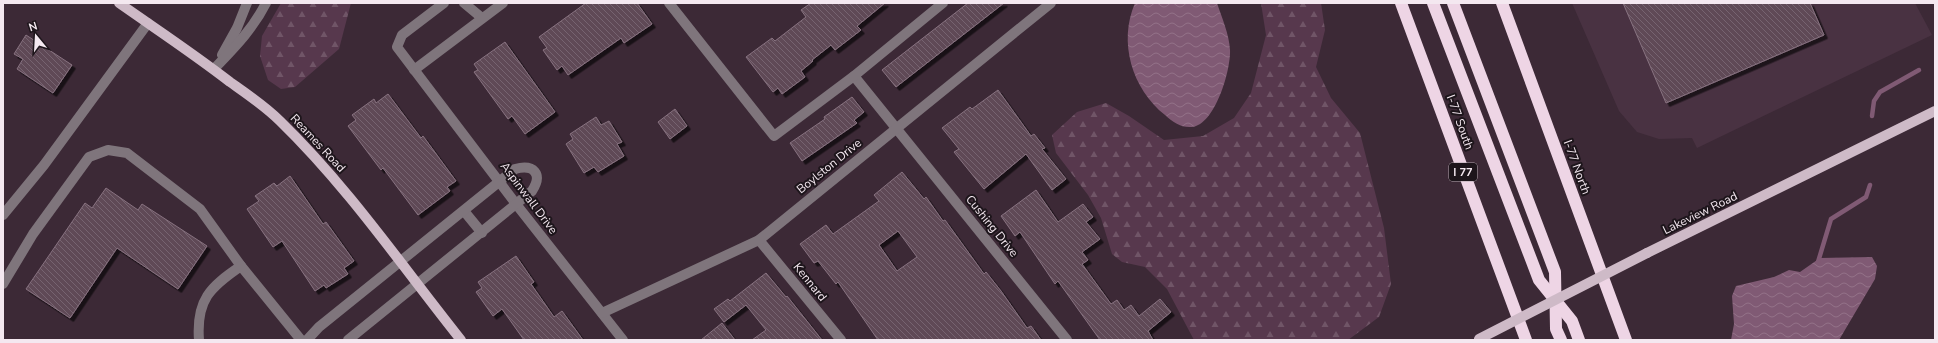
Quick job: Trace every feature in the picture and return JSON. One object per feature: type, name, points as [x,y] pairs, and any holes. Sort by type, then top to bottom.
[{"type":"highway","name":"I-77 South","points":[[1401,3],[1526,340]]},
{"type":"highway","points":[[1433,3],[1539,280],[1572,321],[1579,340]]},
{"type":"highway","points":[[1453,3],[1555,272],[1556,329],[1561,340]]},
{"type":"highway","name":"I-77 North","points":[[1502,3],[1626,340]]},
{"type":"main road","name":"Reames Road","points":[[119,3],[214,69],[266,108],[310,152],[379,234],[460,340]]},
{"type":"main road","name":"Lakeview Road","points":[[1478,340],[1647,253],[1935,111]]},
{"type":"street","points":[[214,69],[237,28],[247,3]]},
{"type":"street","points":[[214,69],[246,34],[257,20],[266,3]]},
{"type":"street","name":"Aspinwall Drive","points":[[444,3],[402,34],[397,47],[516,204],[623,340]]},
{"type":"street","points":[[464,3],[482,18]]},
{"type":"street","points":[[414,70],[503,3]]},
{"type":"street","points":[[669,3],[774,136],[854,76],[943,3]]},
{"type":"street","name":"Boylston Drive","points":[[602,313],[759,240],[1051,3]]},
{"type":"street","points":[[3,215],[44,165],[148,23]]},
{"type":"street","name":"Cushing Drive","points":[[854,76],[1067,340]]},
{"type":"street","points":[[3,284],[33,234],[89,157],[108,150],[127,153],[200,209],[241,266],[301,340]]},
{"type":"street","points":[[307,340],[319,328],[515,169],[523,167],[532,169],[537,175],[537,183],[532,191],[348,340]]},
{"type":"street","points":[[464,211],[482,233]]},
{"type":"street","name":"Kennard","points":[[759,240],[840,340]]},
{"type":"street","points":[[199,340],[198,317],[201,307],[218,282],[241,266]]},
{"type":"shaded area","points":[[1572,3],[1915,3],[1932,35],[1697,148],[1692,138],[1659,139],[1637,132],[1619,111]]},
{"type":"green space","points":[[281,3],[351,3],[339,49],[295,87],[281,89],[268,80],[260,56],[262,36]]},
{"type":"green space","points":[[1261,3],[1321,3],[1325,30],[1316,67],[1331,98],[1360,133],[1384,228],[1391,284],[1379,317],[1348,340],[1194,340],[1167,289],[1145,267],[1122,262],[1112,254],[1101,218],[1088,195],[1056,153],[1052,135],[1077,112],[1106,103],[1129,116],[1164,140],[1203,136],[1234,118],[1251,93],[1266,35]]},
{"type":"water","points":[[1135,3],[1217,3],[1228,38],[1230,59],[1220,95],[1208,117],[1200,124],[1188,127],[1177,124],[1165,115],[1144,92],[1131,64],[1128,49],[1130,18]]},
{"type":"water","points":[[1872,257],[1877,266],[1875,279],[1839,340],[1731,340],[1734,324],[1732,296],[1736,286],[1774,277],[1789,270],[1800,272],[1820,258]]},
{"type":"building","points":[[586,3],[637,3],[652,24],[624,43],[621,38],[568,75],[562,66],[557,70],[543,50],[547,48],[539,37]]},
{"type":"building","points":[[811,3],[885,3],[857,26],[861,30],[835,50],[831,45],[812,60],[813,61],[801,71],[805,77],[782,94],[778,88],[773,92],[746,57],[772,38],[775,41],[806,17],[801,10]]},
{"type":"building","points":[[968,3],[1004,3],[896,87],[882,70]]},
{"type":"building","points":[[1623,3],[1810,3],[1824,35],[1666,103]]},
{"type":"building","points":[[26,35],[72,65],[53,93],[17,69],[23,59],[14,54]]},
{"type":"building","points":[[505,42],[555,112],[525,134],[512,116],[508,119],[474,72],[478,70],[474,64]]},
{"type":"building","points":[[998,90],[1031,136],[1034,134],[1045,148],[1042,149],[1066,179],[1052,190],[1026,154],[984,189],[954,152],[959,149],[942,128],[970,107],[972,109]]},
{"type":"building","points":[[388,94],[421,138],[423,136],[456,181],[447,187],[450,191],[418,215],[383,168],[381,170],[348,126],[356,120],[352,115],[374,99],[376,103]]},
{"type":"building","points":[[852,97],[864,112],[854,120],[857,123],[802,161],[790,143],[825,119],[824,117]]},
{"type":"building","points":[[675,109],[687,126],[670,139],[658,122]]},
{"type":"building","points":[[596,117],[601,125],[609,121],[622,142],[617,144],[624,156],[598,172],[594,167],[584,173],[566,144],[573,139],[570,134]]},
{"type":"building","points":[[902,172],[924,199],[926,197],[943,221],[945,220],[984,274],[986,272],[1001,291],[1027,328],[1031,326],[1041,340],[878,340],[838,282],[836,284],[818,261],[814,263],[800,244],[826,225],[833,234],[879,201],[874,195]],"holes":[[[898,231],[917,257],[897,271],[879,245]]]},
{"type":"building","points":[[290,176],[323,224],[326,222],[354,261],[344,268],[348,274],[326,288],[324,285],[315,291],[282,241],[273,247],[247,209],[259,201],[255,196],[274,183],[277,186]]},
{"type":"building","points":[[106,188],[138,210],[142,204],[207,246],[178,289],[117,248],[70,318],[26,289],[85,203],[92,208]]},
{"type":"building","points":[[1036,190],[1058,222],[1083,204],[1093,217],[1086,222],[1100,239],[1082,252],[1088,260],[1082,264],[1111,304],[1117,300],[1124,310],[1131,305],[1139,316],[1160,299],[1171,312],[1148,331],[1153,340],[1100,340],[1058,281],[1055,284],[1020,232],[1015,236],[1001,216]]},
{"type":"building","points":[[516,256],[534,282],[531,284],[554,317],[562,311],[583,340],[524,340],[502,309],[493,316],[476,292],[482,288],[478,282]]},
{"type":"building","points":[[766,273],[786,297],[787,296],[822,340],[752,340],[766,330],[746,305],[724,322],[714,309],[728,299],[730,301]]},
{"type":"building","points":[[722,323],[735,340],[701,340]]},
{"type":"waterway","points":[[1872,116],[1874,101],[1880,92],[1919,70]]},
{"type":"waterway","points":[[1818,262],[1831,219],[1866,197],[1870,185]]}]
